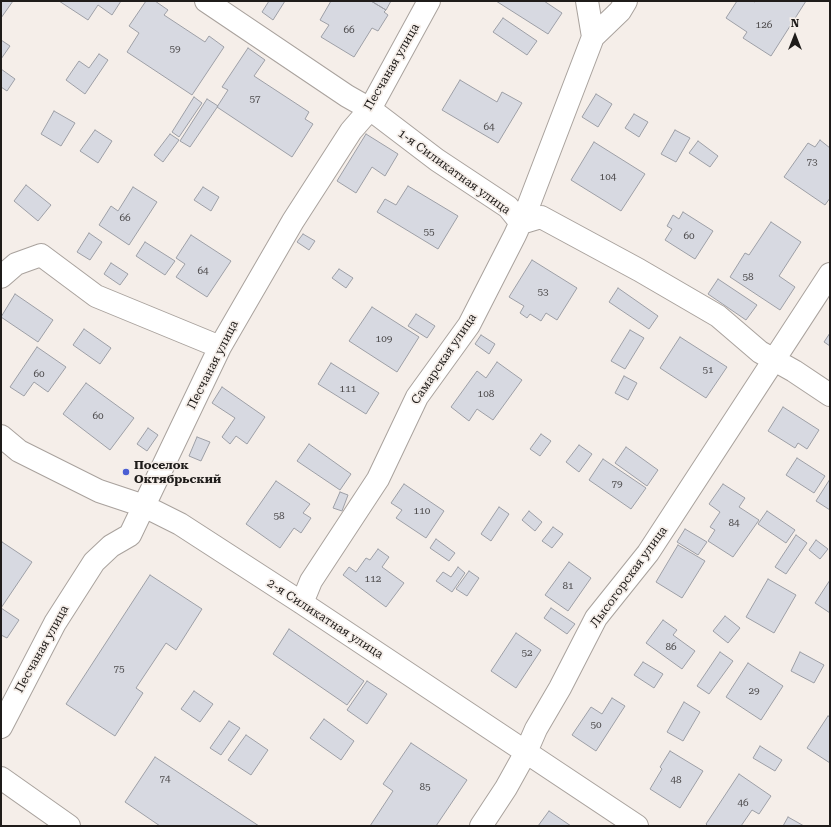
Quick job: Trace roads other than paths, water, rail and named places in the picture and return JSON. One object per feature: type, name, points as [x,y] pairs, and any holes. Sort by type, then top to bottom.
[{"type":"street","name":"1-я Силикатная улица","points":[[206,1],[347,96],[370,109],[437,160],[508,208],[521,223],[541,217],[639,270],[718,316],[760,352],[794,371],[830,395]]},
{"type":"street","name":"Песчаная улица","points":[[1,727],[55,623],[94,562],[111,546],[130,535],[220,347],[293,221],[351,131],[370,109],[429,1]]},
{"type":"street","points":[[587,1],[593,37]]},
{"type":"street","points":[[593,37],[620,11],[626,1]]},
{"type":"street","name":"Самарская улица","points":[[302,603],[310,581],[378,479],[417,398],[469,325],[521,223],[593,37]]},
{"type":"street","points":[[1,278],[16,264],[41,255],[96,296],[220,347]]},
{"type":"street","name":"Лысогорская улица","points":[[481,826],[506,788],[526,752],[536,729],[560,688],[596,618],[648,553],[830,274]]},
{"type":"street","name":"2-я Силикатная улица","points":[[1,436],[19,450],[99,491],[144,506],[180,524],[302,603],[637,826]]},
{"type":"street","points":[[1,778],[69,826]]},
{"type":"place","name":"Поселок Октябрьский","points":[[126,472]]}]
